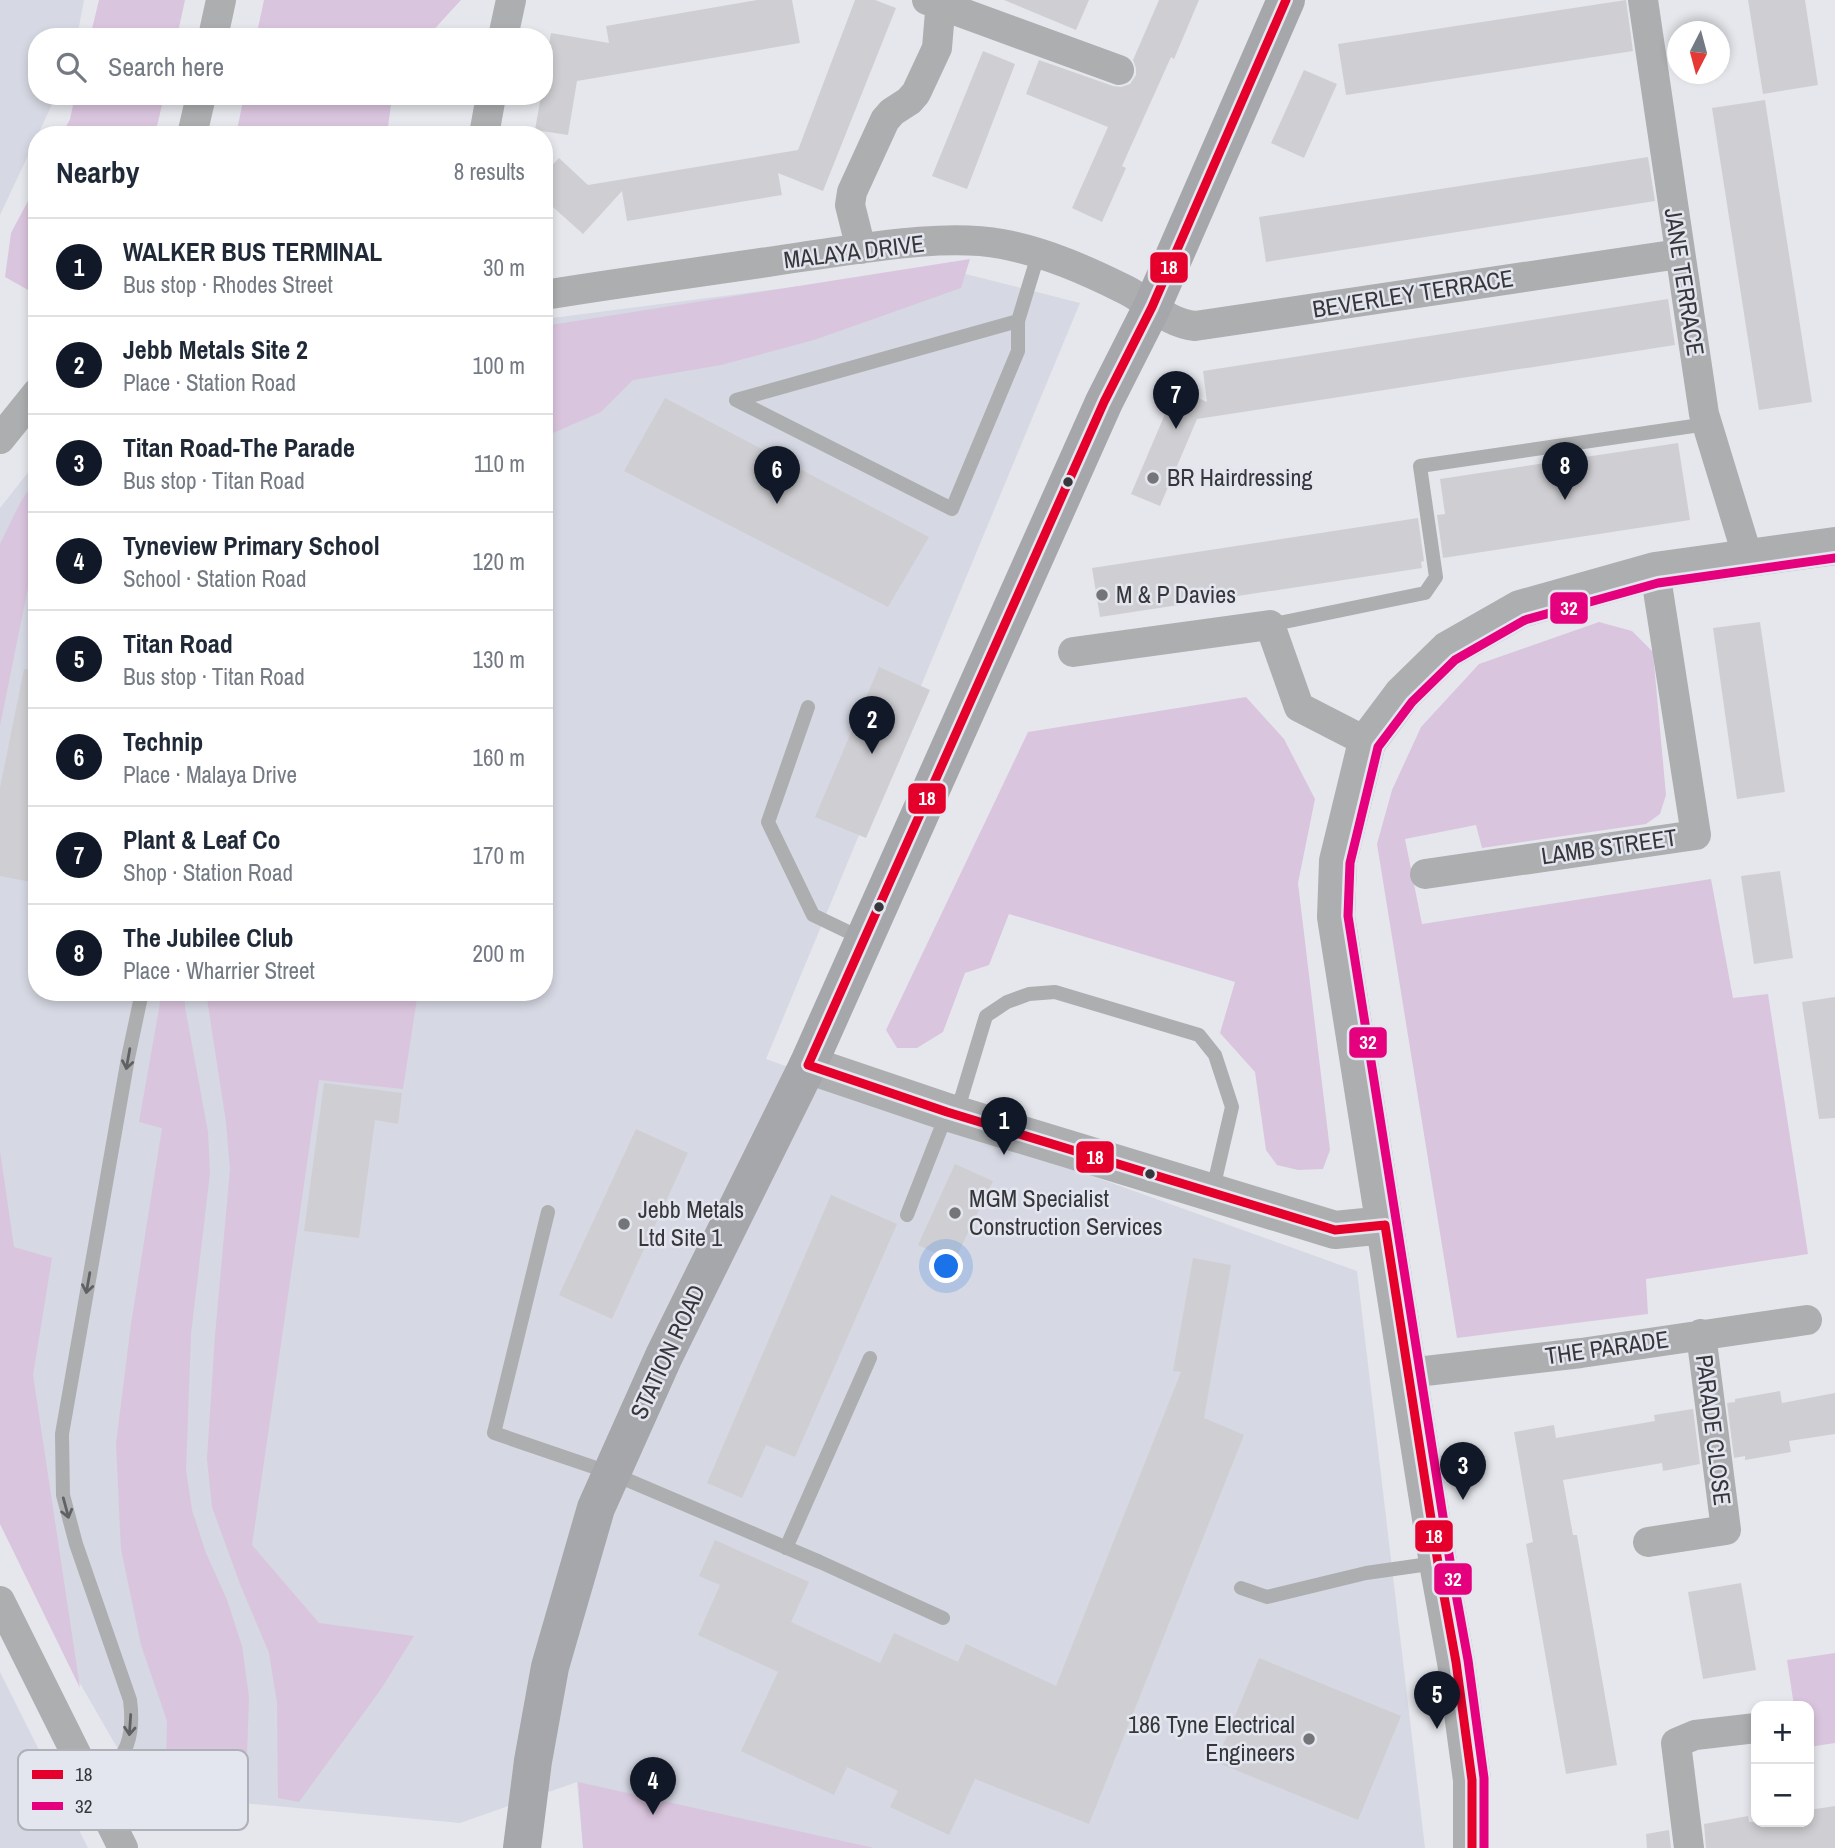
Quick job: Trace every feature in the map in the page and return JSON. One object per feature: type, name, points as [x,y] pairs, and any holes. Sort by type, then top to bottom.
[{"type":"main road","name":"STATION ROAD","points":[[522,1848],[533,1761],[550,1667],[596,1508],[664,1356],[808,1065],[1104,402],[1152,307],[1286,0]]},
{"type":"street","points":[[215,28],[221,0]]},
{"type":"street","points":[[505,28],[511,0]]},
{"type":"street","name":"JANE TERRACE","points":[[1643,0],[1679,254],[1707,424],[1748,558]]},
{"type":"street","points":[[861,249],[850,205],[852,192],[885,120],[892,112],[909,102],[916,93],[937,48],[936,2],[1119,70]]},
{"type":"street","points":[[194,126],[199,105]]},
{"type":"street","points":[[486,126],[489,105]]},
{"type":"street","name":"MALAYA DRIVE","points":[[553,294],[861,249],[972,240],[1001,243],[1071,264],[1117,286],[1152,307]]},
{"type":"street","name":"BEVERLEY TERRACE","points":[[1152,307],[1171,321],[1184,325],[1212,325],[1679,254]]},
{"type":"street","points":[[0,439],[28,404]]},
{"type":"street","points":[[1472,1848],[1472,1780],[1456,1662],[1336,917],[1338,860],[1367,743],[1403,694],[1448,650],[1520,609],[1655,571],[1835,546]]},
{"type":"street","name":"LAMB STREET","points":[[1425,874],[1696,835],[1655,571]]},
{"type":"street","points":[[1073,652],[1270,625],[1299,707],[1367,743]]},
{"type":"street","points":[[808,1065],[952,1113],[1335,1230],[1385,1225]]},
{"type":"street","name":"THE PARADE","points":[[1408,1373],[1581,1353],[1807,1320]]},
{"type":"street","name":"PARADE CLOSE","points":[[1648,1542],[1726,1530],[1701,1334]]},
{"type":"street","points":[[0,1601],[74,1750]]},
{"type":"street","points":[[1689,1848],[1676,1743],[1695,1735],[1751,1729]]},
{"type":"street","points":[[114,1830],[123,1848]]},
{"type":"lane","points":[[1018,321],[736,400],[952,509],[1018,351],[1018,321],[1039,253]]},
{"type":"lane","points":[[1270,625],[1425,593],[1436,577],[1420,466],[1707,424]]},
{"type":"lane","points":[[808,707],[768,822],[813,915],[864,940]]},
{"type":"lane","points":[[907,1214],[952,1113],[986,1016],[1007,1002],[1029,993],[1055,992],[1199,1035],[1215,1055],[1232,1107],[1212,1193]]},
{"type":"lane","points":[[125,1750],[133,1726],[130,1700],[76,1544],[63,1495],[62,1434],[140,1001]]},
{"type":"lane","points":[[548,1212],[494,1433],[611,1474],[943,1618]]},
{"type":"lane","points":[[786,1548],[870,1358]]},
{"type":"lane","points":[[1241,1588],[1267,1597],[1366,1573],[1438,1563]]},
{"type":"shaded area","points":[[0,0],[84,0],[79,28],[28,28],[28,105],[52,105],[42,126],[28,126],[28,156],[0,215]]},
{"type":"shaded area","points":[[99,0],[185,0],[179,28],[92,28]]},
{"type":"shaded area","points":[[264,0],[461,0],[435,28],[258,28]]},
{"type":"shaded area","points":[[73,105],[162,105],[157,126],[66,126]]},
{"type":"shaded area","points":[[242,105],[391,105],[388,126],[238,126]]},
{"type":"shaded area","points":[[28,201],[28,290],[5,277],[11,233]]},
{"type":"shaded area","points":[[970,259],[961,288],[814,340],[721,365],[633,380],[601,412],[553,433],[553,325]]},
{"type":"shaded area","points":[[942,268],[1080,303],[766,1059],[1357,1271],[1425,1848],[583,1848],[577,1782],[460,1823],[248,1804],[248,1750],[119,1750],[67,1661],[0,1353],[0,508],[28,472],[28,1001],[553,1001],[553,318]]},
{"type":"shaded area","points":[[28,491],[28,588],[0,726],[0,544]]},
{"type":"shaded area","points":[[1599,622],[1632,631],[1653,652],[1666,795],[1660,814],[1646,824],[1482,848],[1476,825],[1405,839],[1422,924],[1711,879],[1733,998],[1768,994],[1808,1254],[1646,1279],[1648,1314],[1457,1338],[1377,844],[1392,790],[1421,727],[1479,664]]},
{"type":"shaded area","points":[[1246,697],[1284,739],[1315,799],[1298,883],[1330,1150],[1323,1169],[1298,1170],[1277,1165],[1266,1150],[1255,1072],[1220,1033],[1235,982],[1009,914],[989,965],[965,973],[943,1032],[917,1048],[897,1048],[886,1030],[1028,732]]},
{"type":"shaded area","points":[[160,1001],[185,1001],[208,1132],[210,1173],[191,1334],[186,1470],[192,1510],[242,1646],[249,1697],[247,1750],[166,1750],[167,1721],[141,1645],[121,1549],[116,1444],[131,1324],[162,1128],[139,1122]]},
{"type":"shaded area","points":[[207,1001],[417,1001],[403,1089],[319,1080],[252,1545],[319,1623],[414,1636],[381,1689],[299,1802],[278,1798],[277,1703],[269,1653],[212,1507],[207,1459],[230,1169],[226,1122]]},
{"type":"shaded area","points":[[0,1151],[14,1247],[52,1258],[33,1375],[80,1688],[0,1524]]},
{"type":"shaded area","points":[[1835,1653],[1835,1743],[1814,1746],[1814,1701],[1793,1701],[1787,1660]]},
{"type":"shaded area","points":[[0,1672],[39,1750],[18,1750],[18,1830],[79,1830],[88,1848],[0,1848]]},
{"type":"shaded area","points":[[578,1782],[874,1848],[583,1848]]},
{"type":"building","points":[[757,0],[792,0],[800,43],[577,81],[568,135],[553,133],[553,126],[536,126],[539,105],[553,105],[553,33],[609,43],[606,26]]},
{"type":"building","points":[[855,0],[875,0],[896,8],[823,191],[778,173],[782,195],[627,221],[622,191],[583,234],[553,207],[553,164],[559,158],[588,185],[798,150]]},
{"type":"building","points":[[1004,0],[1089,0],[1076,30]]},
{"type":"building","points":[[1159,0],[1199,0],[1174,59],[1171,57],[1122,166],[1126,168],[1102,222],[1072,208],[1108,127],[1026,94],[1039,60],[1113,86],[1130,84],[1136,75],[1133,60]]},
{"type":"building","points":[[1626,0],[1633,51],[1346,95],[1338,44]]},
{"type":"building","points":[[1748,0],[1805,0],[1818,85],[1763,94]]},
{"type":"building","points":[[983,51],[1015,64],[967,189],[932,176]]},
{"type":"building","points":[[1304,70],[1337,84],[1304,158],[1271,143]]},
{"type":"building","points":[[1765,100],[1812,402],[1759,410],[1712,108]]},
{"type":"building","points":[[1648,157],[1655,201],[1266,262],[1259,217]]},
{"type":"building","points":[[1668,299],[1675,345],[1197,419],[1160,506],[1131,494],[1176,388],[1207,402],[1203,371]]},
{"type":"building","points":[[665,398],[929,537],[888,607],[624,471]]},
{"type":"building","points":[[1678,443],[1690,520],[1443,558],[1437,515],[1445,514],[1440,479]]},
{"type":"building","points":[[1418,518],[1424,561],[1421,562],[1422,568],[1100,617],[1092,568]]},
{"type":"building","points":[[1760,622],[1785,792],[1737,799],[1713,628]]},
{"type":"building","points":[[879,667],[930,690],[866,838],[815,817]]},
{"type":"building","points":[[24,669],[28,669],[28,881],[0,876],[0,788]]},
{"type":"building","points":[[1780,871],[1793,958],[1754,964],[1741,876]]},
{"type":"building","points":[[1835,997],[1835,1118],[1819,1119],[1802,1002]]},
{"type":"building","points":[[324,1083],[402,1093],[398,1124],[375,1120],[359,1238],[304,1231]]},
{"type":"building","name":"Jebb Metals Ltd Site 1","points":[[636,1129],[688,1153],[612,1319],[559,1295]]},
{"type":"building","name":"MGM Specialist Construction Services","points":[[955,1164],[993,1181],[954,1262],[918,1245]]},
{"type":"building","points":[[831,1195],[897,1224],[795,1457],[766,1445],[742,1498],[707,1483]]},
{"type":"building","points":[[1193,1258],[1231,1265],[1204,1418],[1244,1435],[1089,1824],[975,1779],[949,1835],[890,1807],[898,1791],[847,1767],[834,1795],[741,1751],[778,1672],[698,1635],[720,1585],[699,1576],[715,1540],[809,1582],[791,1622],[880,1663],[894,1633],[958,1662],[966,1644],[1056,1686],[1181,1372],[1173,1371]]},
{"type":"building","points":[[1780,1391],[1782,1403],[1835,1393],[1835,1434],[1789,1441],[1791,1452],[1745,1460],[1745,1456],[1734,1458],[1727,1403],[1735,1402],[1735,1399]]},
{"type":"building","points":[[1693,1409],[1700,1464],[1663,1471],[1662,1463],[1563,1480],[1573,1535],[1577,1535],[1617,1765],[1566,1774],[1526,1544],[1533,1542],[1514,1432],[1554,1425],[1556,1438],[1655,1421],[1654,1415]]},
{"type":"building","points":[[1741,1583],[1756,1670],[1703,1679],[1688,1592]]},
{"type":"building","name":"186 Tyne Electrical Engineers","points":[[1259,1658],[1401,1716],[1358,1820],[1216,1762]]},
{"type":"building","points":[[1835,1806],[1835,1848],[1706,1848],[1704,1824],[1748,1816],[1751,1827],[1814,1827],[1814,1809]]},
{"type":"building","points":[[1669,1830],[1671,1848],[1647,1848],[1646,1834]]},
{"type":"transit line","name":"18","points":[[808,1065],[1104,402],[1152,307],[1286,0]]},
{"type":"transit line","name":"32","points":[[1484,1848],[1484,1778],[1468,1660],[1348,916],[1350,863],[1378,747],[1412,702],[1455,660],[1525,620],[1658,583],[1835,558]]},
{"type":"transit line","name":"18","points":[[808,1065],[947,1112],[1335,1230],[1385,1225]]},
{"type":"transit line","name":"18","points":[[1385,1225],[1456,1662],[1472,1780],[1472,1848]]},
{"type":"place","name":"Plant & Leaf Co","points":[[1176,429]]},
{"type":"place","name":"BR Hairdressing","points":[[1153,478]]},
{"type":"place","name":"The Jubilee Club","points":[[1565,500]]},
{"type":"place","name":"Technip","points":[[777,504]]},
{"type":"place","name":"M & P Davies","points":[[1102,595]]},
{"type":"place","name":"Jebb Metals Site 2","points":[[872,754]]},
{"type":"place","name":"WALKER BUS TERMINAL","points":[[1004,1155]]},
{"type":"place","name":"MGM Specialist Construction Services","points":[[955,1213]]},
{"type":"place","name":"Jebb Metals Ltd Site 1","points":[[624,1224]]},
{"type":"place","name":"Titan Road-The Parade","points":[[1463,1500]]},
{"type":"place","name":"Titan Road","points":[[1437,1729]]},
{"type":"place","name":"186 Tyne Electrical Engineers","points":[[1309,1739]]},
{"type":"place","name":"Tyneview Primary School","points":[[653,1815]]}]
